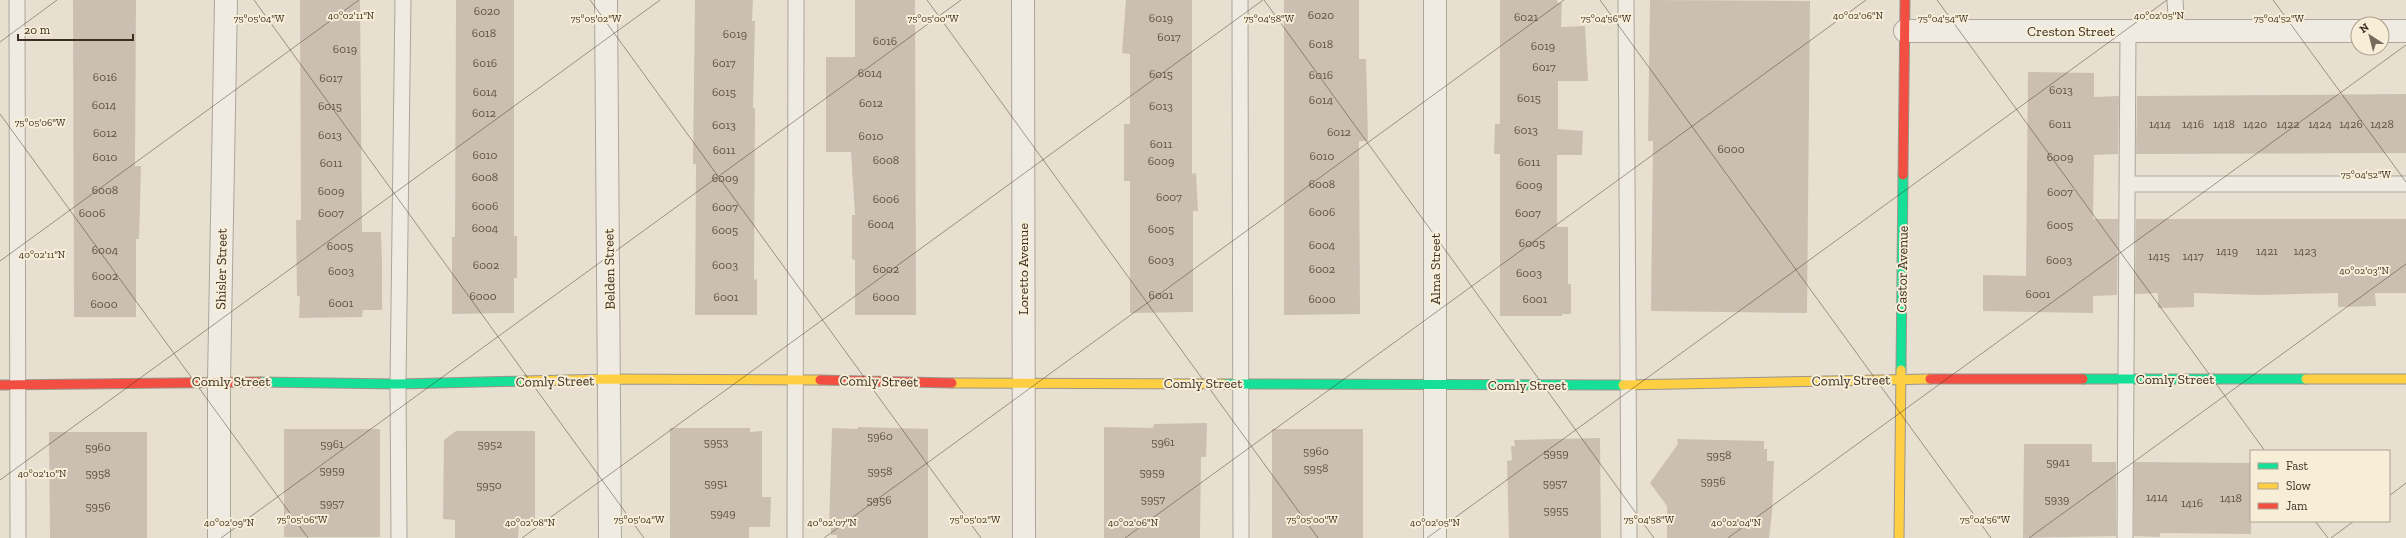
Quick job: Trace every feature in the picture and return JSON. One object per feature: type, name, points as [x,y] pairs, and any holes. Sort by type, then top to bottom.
[{"type":"street","name":"Shisler Street","points":[[219,538],[219,380],[226,0]]},
{"type":"street","name":"Belden Street","points":[[606,0],[610,538]]},
{"type":"street","name":"Loretto Avenue","points":[[1023,0],[1022,384],[1024,538]]},
{"type":"street","name":"Alma Street","points":[[1435,0],[1435,538]]},
{"type":"street","name":"Castor Avenue","points":[[1900,538],[1905,0]]},
{"type":"street","name":"Creston Street","points":[[1905,31],[2350,31]]},
{"type":"street","points":[[2390,31],[2406,31]]},
{"type":"street","name":"Comly Street","points":[[0,385],[219,380],[398,384],[610,379],[795,380],[1022,384],[1242,383],[1628,385],[1901,379],[2406,379]]},
{"type":"lane","points":[[17,0],[18,538]]},
{"type":"lane","points":[[399,538],[398,384],[403,0]]},
{"type":"lane","points":[[795,538],[796,0]]},
{"type":"lane","points":[[1240,0],[1242,383],[1241,538]]},
{"type":"lane","points":[[1626,0],[1629,538]]},
{"type":"lane","points":[[2175,0],[2177,31]]},
{"type":"lane","points":[[2124,538],[2128,31]]},
{"type":"lane","points":[[2127,184],[2406,184]]},
{"type":"building","points":[[73,0],[136,0],[135,166],[141,166],[139,239],[136,239],[136,317],[74,317]]},
{"type":"building","points":[[300,0],[360,0],[362,232],[381,232],[382,261],[382,310],[363,310],[362,317],[299,318],[300,296],[297,296],[296,220],[301,220]]},
{"type":"building","points":[[456,0],[514,0],[514,236],[517,236],[517,278],[514,278],[514,313],[452,314],[452,237],[455,237]]},
{"type":"building","points":[[695,0],[753,0],[752,21],[755,21],[753,108],[755,108],[754,280],[757,279],[757,315],[695,315],[696,164],[693,164]]},
{"type":"building","points":[[855,0],[915,0],[916,315],[855,315],[855,260],[852,259],[852,215],[855,215],[851,152],[826,152],[826,57],[855,57]]},
{"type":"building","points":[[1126,0],[1192,0],[1192,174],[1196,173],[1198,211],[1193,211],[1193,312],[1130,313],[1130,181],[1124,181],[1124,124],[1130,124],[1130,54],[1122,53]]},
{"type":"building","points":[[1284,0],[1359,0],[1359,59],[1366,59],[1368,141],[1359,141],[1360,314],[1284,315]]},
{"type":"building","points":[[1500,0],[1557,0],[1558,3],[1562,3],[1561,27],[1585,26],[1588,81],[1558,81],[1558,129],[1583,131],[1582,155],[1557,155],[1557,227],[1568,227],[1568,284],[1571,284],[1571,314],[1562,314],[1562,316],[1500,316],[1500,154],[1494,154],[1495,124],[1500,124]]},
{"type":"building","points":[[1650,0],[1810,1],[1807,313],[1651,311],[1653,141],[1648,141]]},
{"type":"building","points":[[2028,72],[2094,73],[2094,97],[2119,96],[2118,154],[2094,155],[2093,219],[2118,219],[2117,295],[2093,296],[2093,313],[1983,311],[1983,275],[2026,276]]},
{"type":"building","points":[[2406,94],[2406,153],[2136,154],[2137,96]]},
{"type":"building","points":[[2136,219],[2406,219],[2406,293],[2375,293],[2376,306],[2338,307],[2338,293],[2259,295],[2194,293],[2194,307],[2158,308],[2158,293],[2135,294]]},
{"type":"building","points":[[1207,423],[1206,457],[1201,457],[1200,538],[1104,538],[1104,427],[1153,428],[1154,424]]},
{"type":"building","points":[[858,427],[928,429],[928,538],[837,538],[837,535],[831,535],[831,528],[829,528],[832,428],[858,429]]},
{"type":"building","points":[[670,428],[750,428],[750,432],[762,431],[762,497],[771,497],[770,527],[749,527],[749,538],[670,538]]},
{"type":"building","points":[[284,429],[380,429],[380,537],[284,537]]},
{"type":"building","points":[[1272,429],[1363,429],[1363,538],[1272,538]]},
{"type":"building","points":[[456,431],[535,431],[535,522],[519,521],[518,538],[455,538],[455,520],[443,519],[444,440]]},
{"type":"building","points":[[49,432],[147,432],[147,538],[50,538]]},
{"type":"building","points":[[1600,438],[1601,538],[1509,538],[1507,461],[1512,460],[1511,446],[1515,446],[1514,440]]},
{"type":"building","points":[[1677,439],[1764,441],[1764,449],[1767,449],[1767,461],[1774,461],[1772,513],[1769,538],[1667,538],[1667,506],[1650,483],[1678,444]]},
{"type":"building","points":[[2024,444],[2092,444],[2092,462],[2116,462],[2116,536],[2023,538]]},
{"type":"building","points":[[2134,462],[2250,463],[2251,534],[2160,533],[2160,537],[2134,536]]},
{"type":"traffic: fast","points":[[1901,370],[1903,175]]},
{"type":"traffic: fast","points":[[2083,379],[2306,379]]},
{"type":"traffic: fast","points":[[260,382],[398,384],[525,381]]},
{"type":"traffic: fast","points":[[1223,384],[1623,385]]},
{"type":"traffic: slow","points":[[1899,538],[1901,370]]},
{"type":"traffic: slow","points":[[525,381],[610,379],[820,380]]},
{"type":"traffic: slow","points":[[1623,385],[1930,379]]},
{"type":"traffic: slow","points":[[2306,379],[2406,379]]},
{"type":"traffic: slow","points":[[952,383],[1223,384]]},
{"type":"traffic: jam","points":[[1903,175],[1905,0]]},
{"type":"traffic: jam","points":[[1930,379],[2083,379]]},
{"type":"traffic: jam","points":[[820,380],[952,383]]},
{"type":"traffic: jam","points":[[0,385],[260,382]]}]
